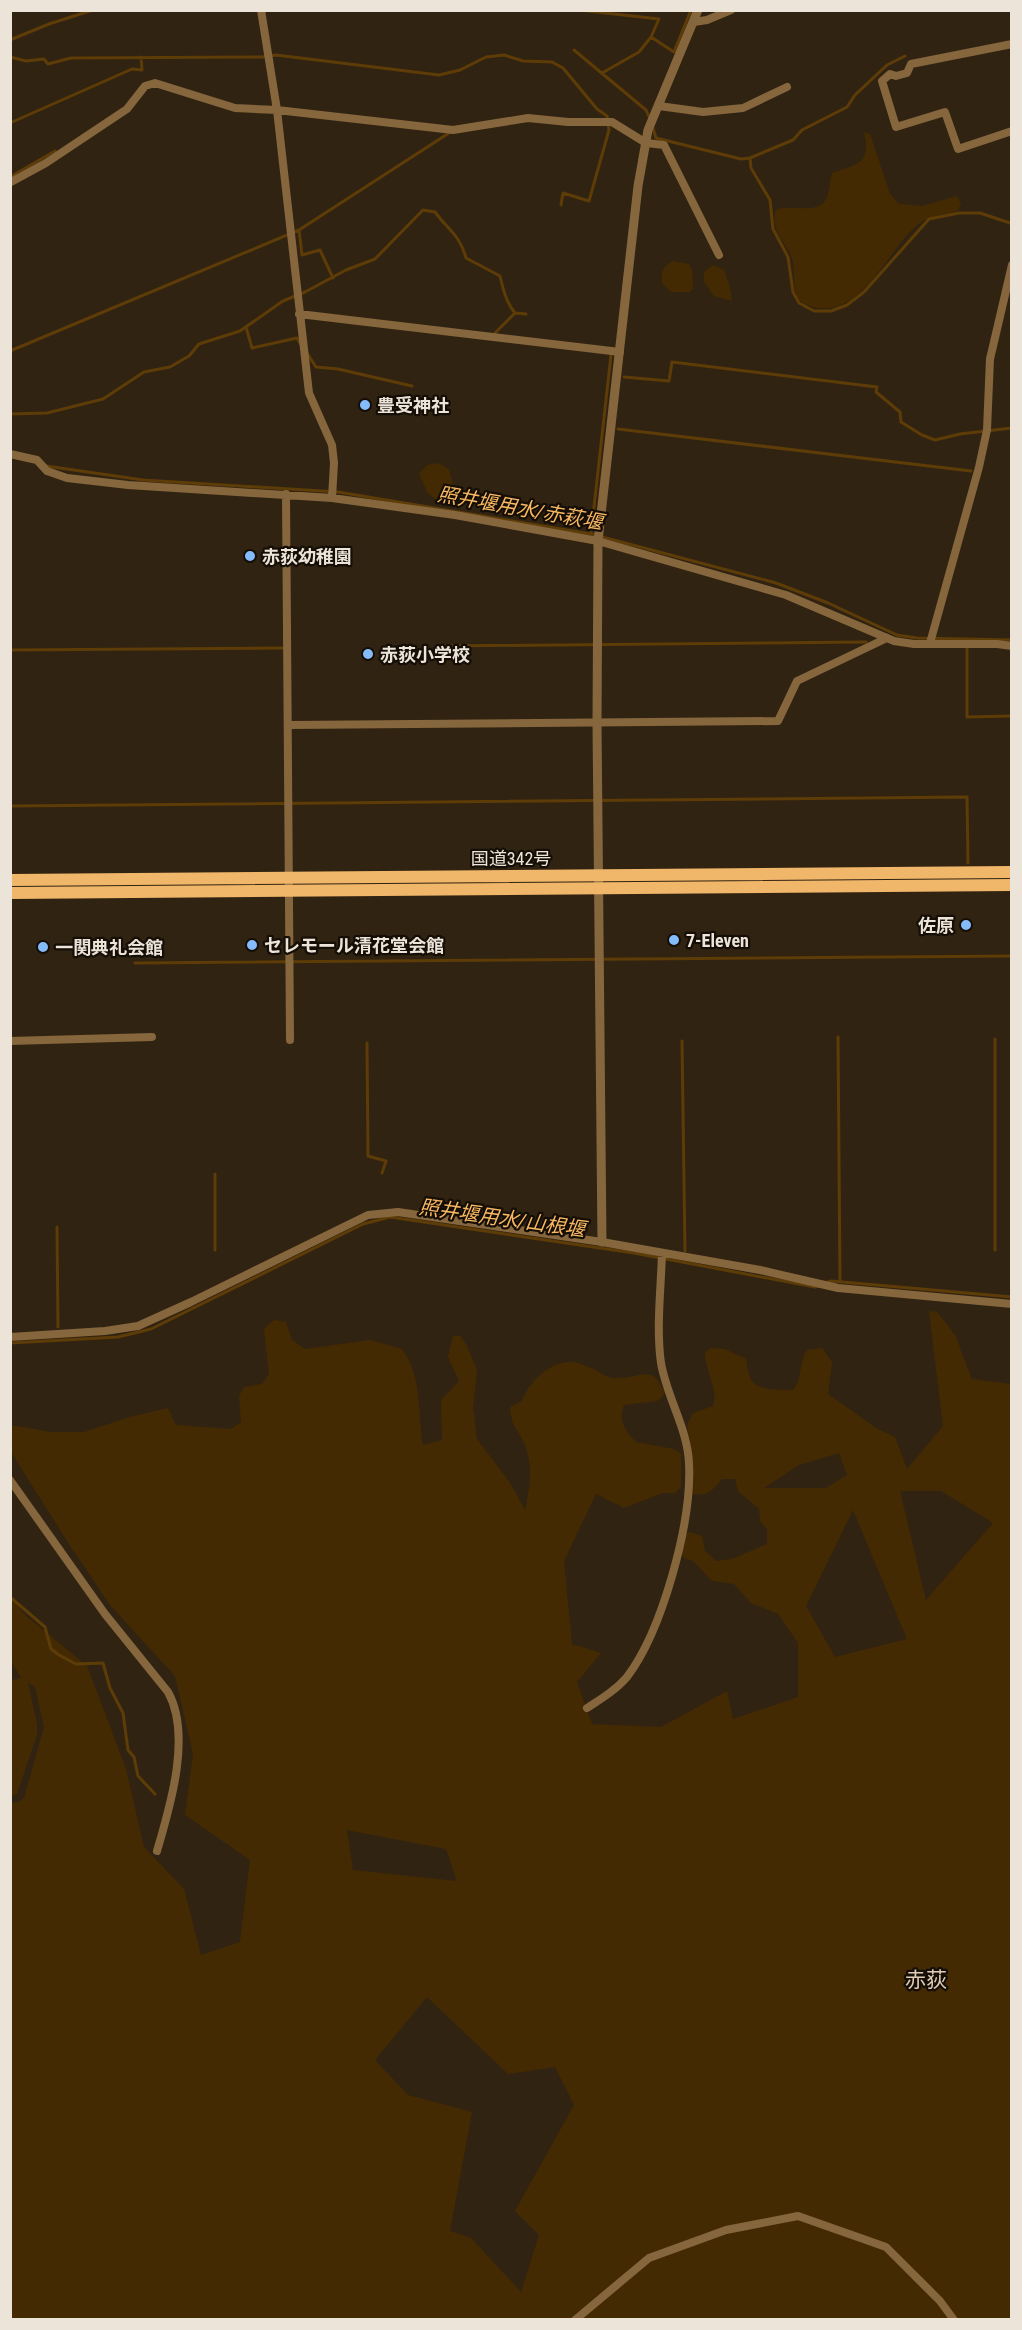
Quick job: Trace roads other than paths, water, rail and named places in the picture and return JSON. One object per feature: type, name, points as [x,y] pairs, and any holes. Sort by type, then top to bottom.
[{"type":"highway","name":"国道342号","points":[[10,880],[1011,872]]},
{"type":"highway","name":"国道342号","points":[[10,893],[1011,885]]},
{"type":"street","points":[[261,10],[277,110],[309,393],[332,445],[334,463],[332,498]]},
{"type":"street","points":[[602,1242],[597,723],[598,541],[638,186],[648,130],[698,10]]},
{"type":"street","points":[[694,22],[707,20],[731,10]]},
{"type":"street","points":[[1011,44],[911,64],[907,73],[890,75],[882,81],[896,127],[945,112],[958,149],[1011,131]]},
{"type":"street","points":[[11,182],[46,163],[127,109],[145,86],[155,83],[235,108],[277,110],[453,130],[528,118],[568,122],[612,122],[646,142],[664,145],[718,255]]},
{"type":"street","points":[[659,106],[703,112],[743,108],[787,87]]},
{"type":"street","points":[[930,643],[983,449],[987,430],[990,359],[1010,280],[1011,265]]},
{"type":"street","points":[[299,314],[620,352]]},
{"type":"street","points":[[10,454],[36,460],[47,471],[67,478],[128,485],[332,498],[455,515],[598,541],[786,595],[887,638],[914,644],[1011,646]]},
{"type":"street","points":[[286,494],[290,1040]]},
{"type":"street","points":[[288,725],[778,721],[797,681],[887,638]]},
{"type":"street","points":[[10,1041],[152,1037]]},
{"type":"street","points":[[10,1337],[105,1331],[138,1326],[368,1215],[398,1212],[602,1242],[760,1270],[838,1287],[1011,1304]]},
{"type":"street","points":[[587,1708],[618,1686],[639,1660],[654,1628],[675,1565],[685,1523],[689,1465],[687,1444],[662,1363],[662,1253]]},
{"type":"street","points":[[10,1480],[105,1614],[174,1702],[178,1723],[177,1761],[168,1813],[157,1851]]},
{"type":"street","points":[[575,2319],[649,2258],[726,2230],[798,2216],[886,2247],[940,2301],[954,2319]]},
{"type":"waterway","points":[[10,40],[93,10]]},
{"type":"waterway","points":[[579,10],[659,19],[651,37],[674,52],[691,10]]},
{"type":"waterway","points":[[602,73],[639,52],[651,37]]},
{"type":"waterway","points":[[574,50],[646,110],[650,119]]},
{"type":"waterway","points":[[10,57],[26,61],[44,59],[48,64],[71,58],[276,55],[439,75],[460,70],[486,57],[504,55],[523,61],[552,62],[563,68],[597,109],[607,116],[609,130],[589,201],[563,193],[561,205]]},
{"type":"waterway","points":[[652,125],[656,138],[741,159],[750,158],[793,140],[802,130],[847,107],[855,95],[887,65],[905,56]]},
{"type":"waterway","points":[[10,123],[132,69],[142,70],[141,57]]},
{"type":"waterway","points":[[10,351],[299,230],[449,133]]},
{"type":"waterway","points":[[10,177],[55,151]]},
{"type":"waterway","points":[[750,158],[751,168],[770,200],[773,229],[788,257],[793,292],[799,303],[814,311],[831,311],[847,305],[864,292],[929,219],[959,213],[980,213],[1010,223]]},
{"type":"waterway","points":[[10,414],[47,413],[103,399],[144,372],[170,367],[189,356],[199,344],[240,331],[283,301],[346,270],[375,259],[423,210],[435,212],[457,238],[466,258],[500,276],[512,309],[515,313],[526,314]]},
{"type":"waterway","points":[[299,230],[302,255],[320,250],[333,278]]},
{"type":"waterway","points":[[495,333],[515,313]]},
{"type":"waterway","points":[[246,327],[252,348],[297,338],[301,345]]},
{"type":"waterway","points":[[307,353],[316,367],[338,369],[412,386]]},
{"type":"waterway","points":[[591,534],[611,355]]},
{"type":"waterway","points":[[624,377],[669,381],[672,362],[877,387],[876,392],[900,412],[901,422],[935,440],[960,434],[1012,428]]},
{"type":"waterway","points":[[618,429],[971,471]]},
{"type":"waterway","name":"照井堰用水/赤萩堰","points":[[46,466],[143,480],[338,492],[591,534],[776,583],[828,603],[897,635],[917,638],[1012,640]]},
{"type":"waterway","points":[[443,646],[866,642]]},
{"type":"waterway","points":[[967,644],[967,717],[1012,716]]},
{"type":"waterway","points":[[10,650],[283,648]]},
{"type":"waterway","points":[[10,806],[967,797],[968,863]]},
{"type":"waterway","points":[[135,963],[1012,956]]},
{"type":"waterway","points":[[838,1037],[840,1282]]},
{"type":"waterway","points":[[995,1039],[995,1250]]},
{"type":"waterway","points":[[682,1041],[685,1251]]},
{"type":"waterway","points":[[367,1043],[368,1156],[386,1161],[382,1173]]},
{"type":"waterway","points":[[215,1174],[215,1250]]},
{"type":"waterway","name":"照井堰用水/山根堰","points":[[10,1343],[118,1337],[151,1329],[363,1224],[390,1217],[634,1253],[819,1286]]},
{"type":"waterway","points":[[57,1227],[58,1327]]},
{"type":"waterway","name":"照井堰用水/山根堰","points":[[825,1283],[831,1281],[1012,1297]]},
{"type":"waterway","points":[[10,1597],[45,1627],[51,1649],[59,1655],[76,1664],[103,1663],[110,1688],[123,1713],[128,1750],[134,1757],[138,1776],[155,1794]]},
{"type":"place","name":"豊受神社","points":[[365,405]]},
{"type":"place","name":"赤荻幼稚園","points":[[250,556]]},
{"type":"place","name":"赤荻小学校","points":[[368,654]]},
{"type":"place","name":"佐原","points":[[966,925]]},
{"type":"place","name":"7-Eleven","points":[[674,940]]},
{"type":"place","name":"セレモール清花堂会館","points":[[252,945]]},
{"type":"place","name":"一関典礼会館","points":[[43,947]]},
{"type":"district","name":"赤荻","points":[[926,1980]]}]
